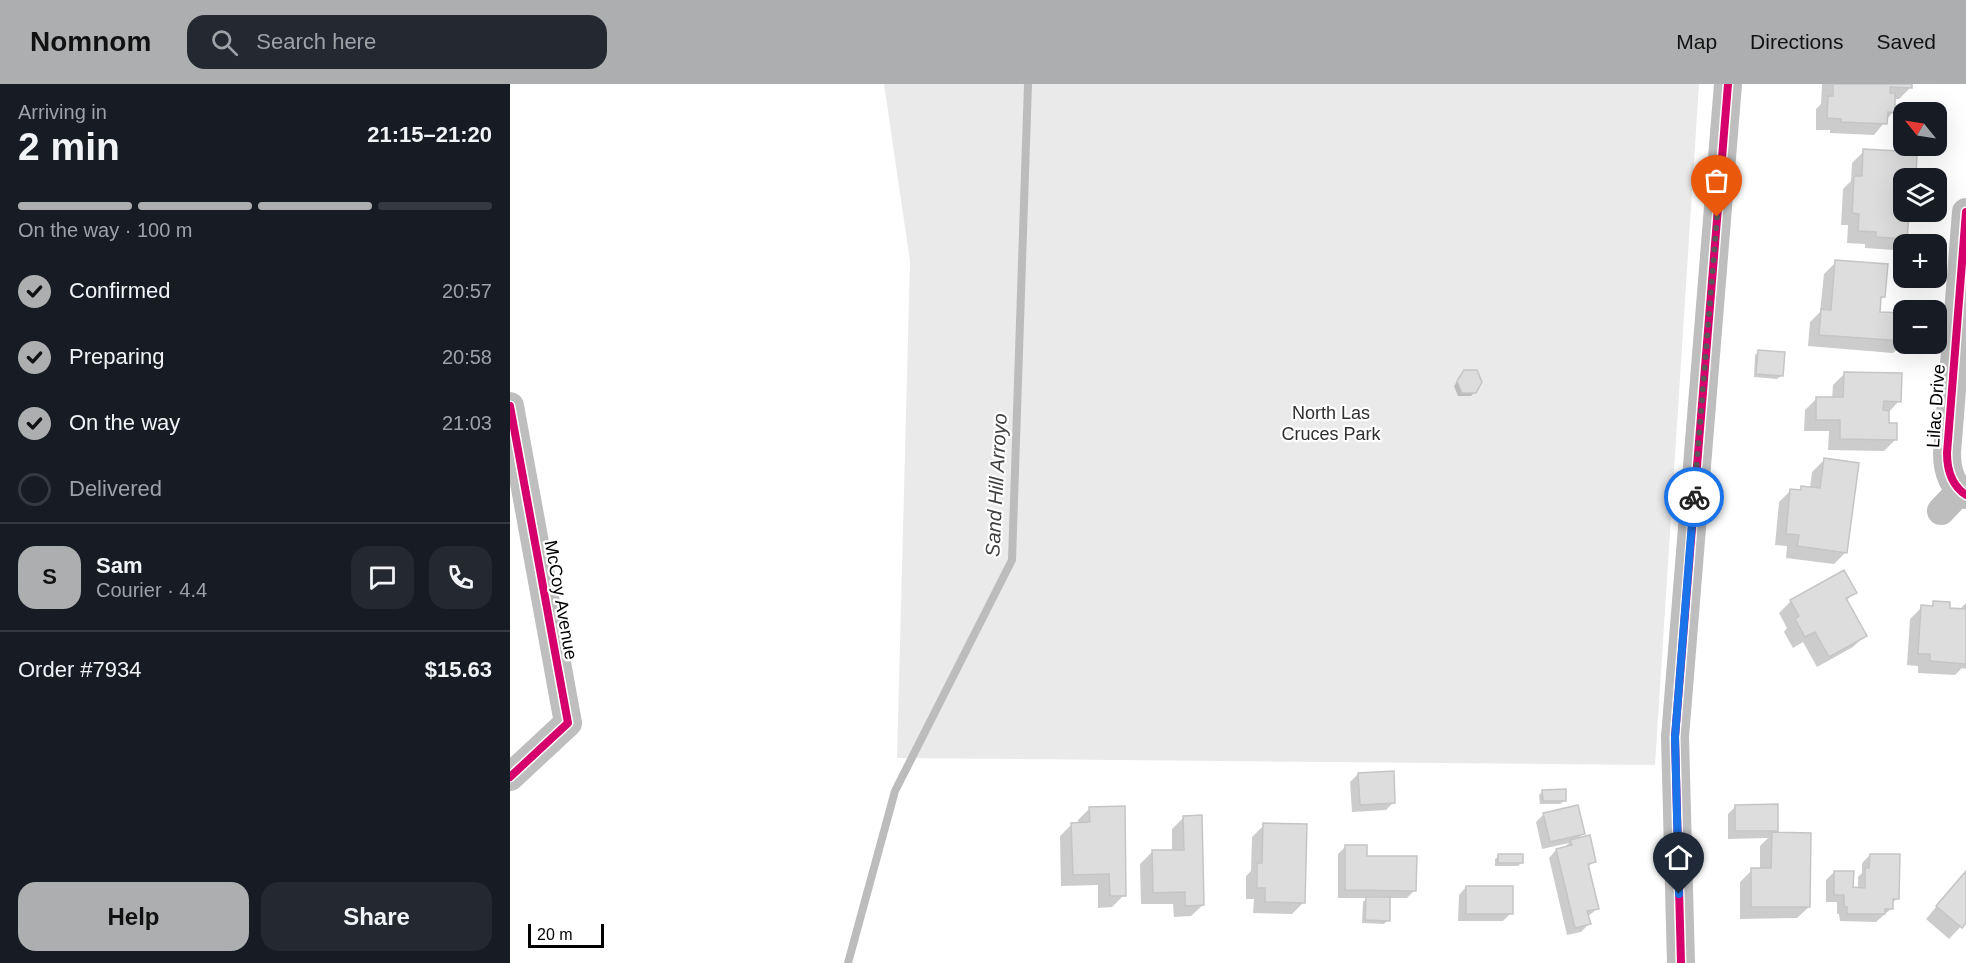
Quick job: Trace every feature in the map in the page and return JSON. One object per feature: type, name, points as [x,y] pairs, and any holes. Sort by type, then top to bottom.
[{"type":"street","points":[[1681,963],[1675,737],[1728,84]]},
{"type":"street","name":"Lilac Drive","points":[[1956,499],[1948,473],[1947,453],[1966,212]]},
{"type":"street","name":"McCoy Avenue","points":[[510,405],[568,723],[510,777]]},
{"type":"green space","name":"North Las Cruces Park","points":[[884,84],[1699,84],[1655,765],[897,758],[910,261]]},
{"type":"building","points":[[1833,84],[1912,84],[1912,88],[1890,87],[1890,93],[1895,93],[1895,102],[1893,102],[1893,113],[1888,112],[1887,124],[1841,122],[1841,119],[1827,118],[1828,96],[1833,96]]},
{"type":"building","points":[[1863,149],[1893,151],[1893,156],[1917,156],[1916,168],[1893,168],[1893,222],[1908,222],[1907,234],[1893,234],[1893,238],[1876,237],[1876,232],[1858,231],[1859,214],[1852,213],[1854,176],[1862,176]]},
{"type":"building","points":[[1835,260],[1888,264],[1885,297],[1881,297],[1880,312],[1893,313],[1893,340],[1819,335],[1821,309],[1831,310]]},
{"type":"building","points":[[1758,350],[1785,352],[1783,376],[1756,374]]},
{"type":"building","points":[[1464,370],[1477,370],[1482,382],[1476,393],[1462,393],[1457,381]]},
{"type":"building","points":[[1844,372],[1902,373],[1901,402],[1884,401],[1883,410],[1889,411],[1889,423],[1897,423],[1897,440],[1840,439],[1840,420],[1816,420],[1816,397],[1843,397]]},
{"type":"building","points":[[1824,458],[1859,463],[1847,553],[1797,546],[1799,535],[1786,534],[1790,489],[1801,490],[1801,486],[1820,488]]},
{"type":"building","points":[[1844,570],[1857,593],[1846,598],[1867,636],[1829,657],[1815,632],[1805,637],[1795,619],[1799,616],[1790,600]]},
{"type":"building","points":[[1933,601],[1950,602],[1950,608],[1966,609],[1966,664],[1930,661],[1930,654],[1918,654],[1921,605],[1933,606]]},
{"type":"building","points":[[1394,771],[1395,803],[1360,805],[1358,773]]},
{"type":"building","points":[[1566,789],[1566,801],[1543,801],[1542,790]]},
{"type":"building","points":[[1778,804],[1778,831],[1735,831],[1735,805]]},
{"type":"building","points":[[1578,805],[1585,834],[1550,842],[1543,813]]},
{"type":"building","points":[[1125,806],[1126,896],[1110,896],[1109,874],[1073,875],[1071,823],[1090,822],[1089,807]]},
{"type":"building","points":[[1202,815],[1204,905],[1185,906],[1185,892],[1153,893],[1152,850],[1184,850],[1183,816]]},
{"type":"building","points":[[1263,823],[1307,824],[1305,903],[1265,902],[1265,888],[1257,888],[1257,863],[1262,863]]},
{"type":"building","points":[[1772,832],[1811,833],[1810,907],[1751,907],[1751,868],[1771,868]]},
{"type":"building","points":[[1590,835],[1596,862],[1588,864],[1599,909],[1587,911],[1591,924],[1575,928],[1556,849],[1572,845],[1570,840]]},
{"type":"building","points":[[1345,845],[1367,845],[1367,856],[1417,856],[1416,891],[1345,890]]},
{"type":"building","points":[[1498,854],[1523,854],[1523,863],[1498,863]]},
{"type":"building","points":[[1870,854],[1900,854],[1899,899],[1893,899],[1893,909],[1885,909],[1885,914],[1847,914],[1847,907],[1844,907],[1844,895],[1834,895],[1834,871],[1854,871],[1853,887],[1865,888],[1865,868],[1869,868]]},
{"type":"building","points":[[1966,871],[1966,923],[1962,928],[1936,906]]},
{"type":"building","points":[[1466,886],[1513,886],[1513,914],[1466,914]]},
{"type":"building","points":[[1366,897],[1390,897],[1390,921],[1365,920]]},
{"type":"waterway","name":"Sand Hill Arroyo","points":[[848,963],[895,791],[1012,560],[1028,84]]},
{"type":"cycle path","points":[[1681,963],[1675,737],[1728,84]]},
{"type":"cycle path","points":[[1966,212],[1947,453],[1951,477],[1966,495]]},
{"type":"cycle path","points":[[510,406],[568,723],[510,777]]},
{"type":"way so far","points":[[1694,497],[1717,217]]},
{"type":"route","points":[[1679,894],[1675,737],[1694,497]]}]
